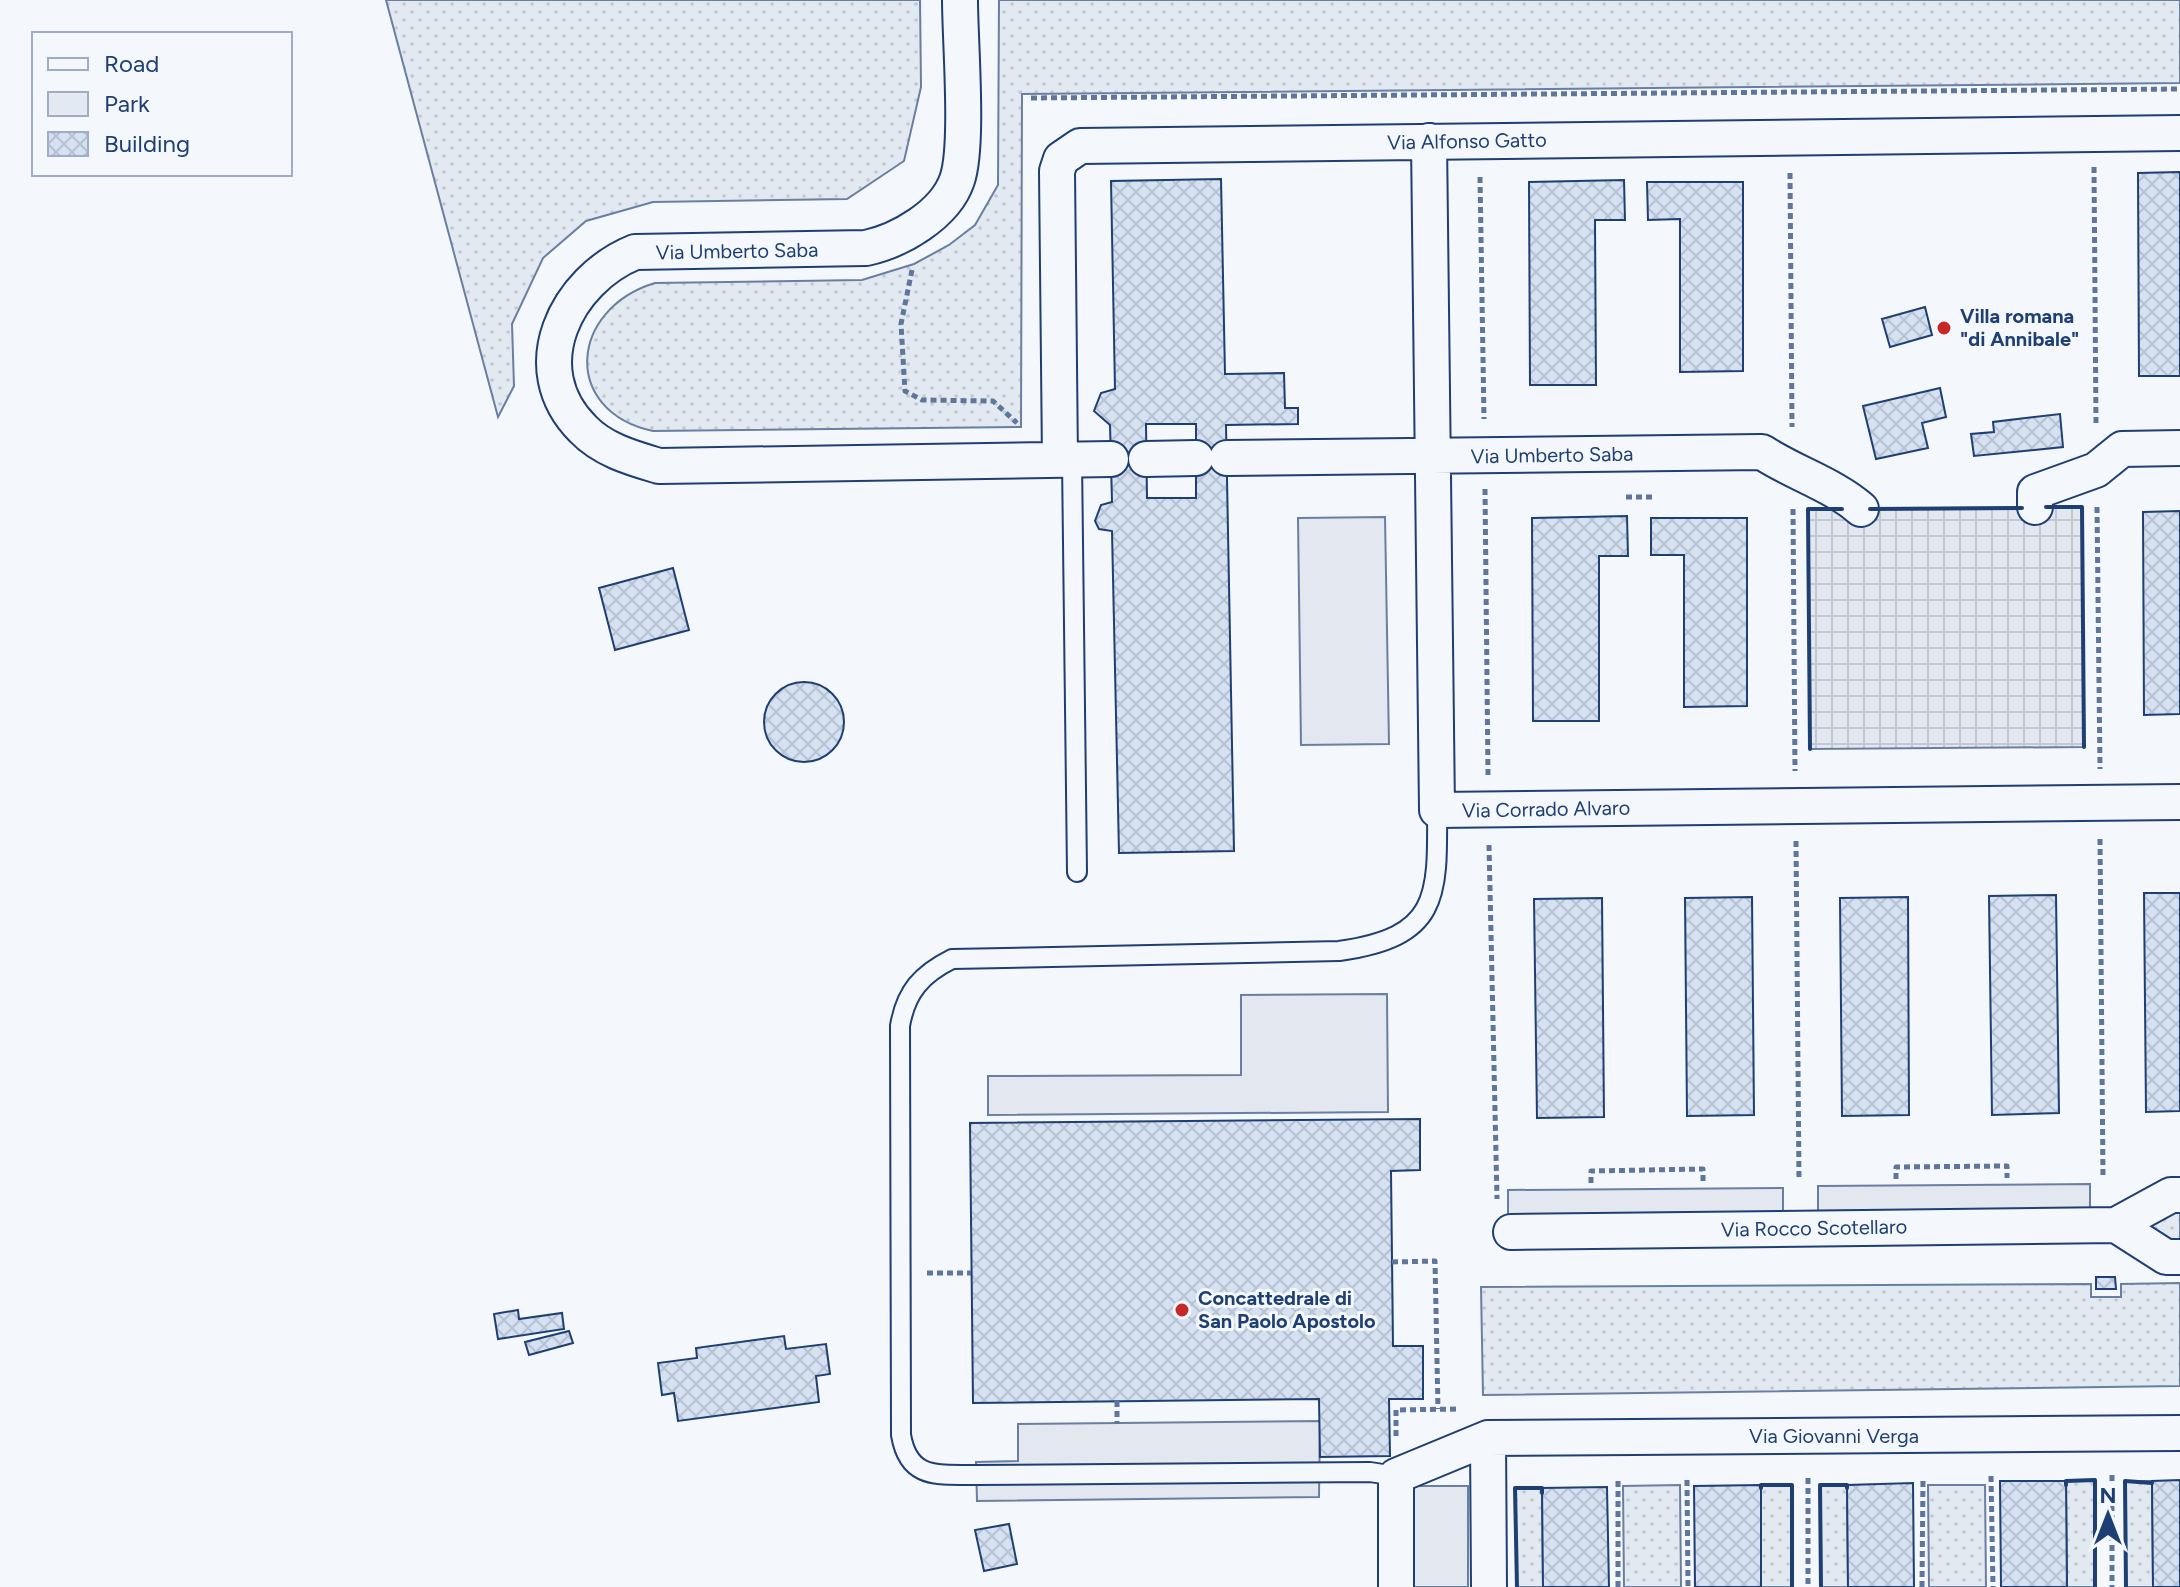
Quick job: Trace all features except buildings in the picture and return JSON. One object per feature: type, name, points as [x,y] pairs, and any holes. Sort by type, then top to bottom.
[{"type":"street","name":"Via Umberto Saba","points":[[960,0],[961,149],[957,180],[933,211],[899,237],[866,248],[635,252],[613,261],[574,298],[561,323],[554,351],[556,379],[582,429],[606,447],[659,466],[1111,459]]},
{"type":"street","name":"Via Alfonso Gatto","points":[[1066,460],[1057,171],[1069,151],[1099,144],[2180,133]]},
{"type":"street","name":"Via Corrado Alvaro","points":[[1429,141],[1437,810],[2180,802]]},
{"type":"street","points":[[2035,507],[2035,492],[2096,470],[2122,449],[2180,448]]},
{"type":"street","name":"Via Umberto Saba","points":[[1146,459],[1762,452],[1793,473],[1845,495],[1861,509]]},
{"type":"street","name":"Via Rocco Scotellaro","points":[[1511,1232],[2116,1225],[2171,1195],[2180,1195]]},
{"type":"street","points":[[2116,1225],[2166,1257],[2180,1257]]},
{"type":"street","name":"Via Giovanni Verga","points":[[1488,1438],[2180,1433]]},
{"type":"street","points":[[1396,1587],[1396,1476],[1488,1438],[1489,1587]]},
{"type":"lane","points":[[1066,460],[1077,872]]},
{"type":"lane","points":[[1396,1476],[1370,1472],[976,1475],[931,1474],[918,1469],[903,1447],[901,1435],[900,1026],[903,1006],[913,987],[928,971],[952,959],[1339,951],[1371,946],[1403,934],[1428,907],[1434,889],[1438,871],[1437,810]]},
{"type":"path","points":[[1031,98],[2180,89]]},
{"type":"path","points":[[2094,166],[2096,407]]},
{"type":"path","points":[[1790,168],[1792,409]]},
{"type":"path","points":[[1480,170],[1483,412]]},
{"type":"path","points":[[914,264],[901,324],[905,391],[922,400],[993,401],[1021,427]]},
{"type":"path","points":[[1626,497],[1652,497]]},
{"type":"path","points":[[1485,498],[1488,759]]},
{"type":"path","points":[[2097,505],[2099,752]]},
{"type":"path","points":[[1793,509],[1795,756]]},
{"type":"path","points":[[2100,832],[2103,1177]]},
{"type":"path","points":[[1796,833],[1799,1180]]},
{"type":"path","points":[[1489,835],[1497,1183]]},
{"type":"path","points":[[1896,1179],[1896,1167],[1952,1166],[2007,1166],[2007,1178]]},
{"type":"path","points":[[1591,1183],[1591,1171],[1703,1169],[1703,1181]]},
{"type":"path","points":[[1392,1262],[1435,1261],[1438,1409]]},
{"type":"path","points":[[926,1273],[971,1273]]},
{"type":"path","points":[[1117,1401],[1117,1424]]},
{"type":"path","points":[[2112,1475],[2112,1587]]},
{"type":"path","points":[[1991,1476],[1993,1587]]},
{"type":"path","points":[[1922,1587],[1923,1477]]},
{"type":"path","points":[[1808,1478],[1808,1587]]},
{"type":"path","points":[[1687,1480],[1688,1587]]},
{"type":"path","points":[[1618,1481],[1618,1587]]},
{"type":"green space","points":[[386,0],[920,0],[921,87],[904,161],[847,199],[653,202],[586,221],[543,258],[512,324],[514,386],[498,417]]},
{"type":"green space","points":[[999,0],[2180,0],[2180,83],[1022,94],[1021,427],[653,431],[623,420],[602,403],[591,382],[587,359],[592,336],[605,314],[626,296],[655,283],[862,280],[914,264],[949,245],[975,225],[998,185]]},
{"type":"green space","points":[[2180,1209],[2180,1242],[2173,1242],[2147,1224]]},
{"type":"green space","points":[[2180,1283],[2180,1386],[1483,1395],[1481,1287],[2091,1284],[2091,1297],[2121,1297],[2121,1284]]},
{"type":"green space","points":[[2095,1480],[2095,1587],[2067,1587],[2066,1481]]},
{"type":"green space","points":[[2125,1481],[2152,1481],[2153,1587],[2126,1587]]},
{"type":"green space","points":[[1680,1485],[1681,1587],[1624,1587],[1623,1486]]},
{"type":"green space","points":[[1761,1485],[1792,1485],[1792,1587],[1761,1587]]},
{"type":"green space","points":[[1820,1485],[1847,1485],[1848,1587],[1821,1587]]},
{"type":"green space","points":[[1928,1485],[1985,1485],[1986,1587],[1929,1587]]},
{"type":"green space","points":[[1515,1488],[1542,1488],[1543,1587],[1517,1587]]},
{"type":"shaded area","points":[[2082,507],[2084,747],[1810,749],[1808,509]]},
{"type":"shaded area","points":[[1385,517],[1389,744],[1301,745],[1298,518]]},
{"type":"shaded area","points":[[1387,994],[1388,1112],[988,1115],[988,1076],[1241,1075],[1241,995]]},
{"type":"shaded area","points":[[2090,1184],[2090,1209],[1818,1211],[1818,1186]]},
{"type":"shaded area","points":[[1783,1188],[1783,1213],[1508,1215],[1508,1190]]},
{"type":"shaded area","points":[[1320,1421],[1319,1497],[977,1501],[976,1462],[1018,1461],[1018,1424]]},
{"type":"shaded area","points":[[1404,1486],[1468,1486],[1468,1587],[1404,1587]]},
{"type":"wall","points":[[2046,507],[2082,507],[2084,747]]},
{"type":"wall","points":[[1870,509],[2022,508]]},
{"type":"wall","points":[[1810,749],[1808,509],[1842,509]]},
{"type":"wall","points":[[2066,1485],[2066,1481],[2095,1480],[2095,1587]]},
{"type":"wall","points":[[2126,1587],[2125,1481],[2152,1483]]},
{"type":"wall","points":[[1761,1488],[1761,1485],[1792,1485],[1792,1587]]},
{"type":"wall","points":[[1821,1587],[1820,1485],[1847,1485],[1847,1488]]},
{"type":"wall","points":[[1517,1587],[1515,1488],[1542,1488],[1542,1493]]},
{"type":"place","name":"Villa romana \"di Annibale\"","points":[[1944,328]]},
{"type":"place","name":"Concattedrale di San Paolo Apostolo","points":[[1182,1310]]}]
